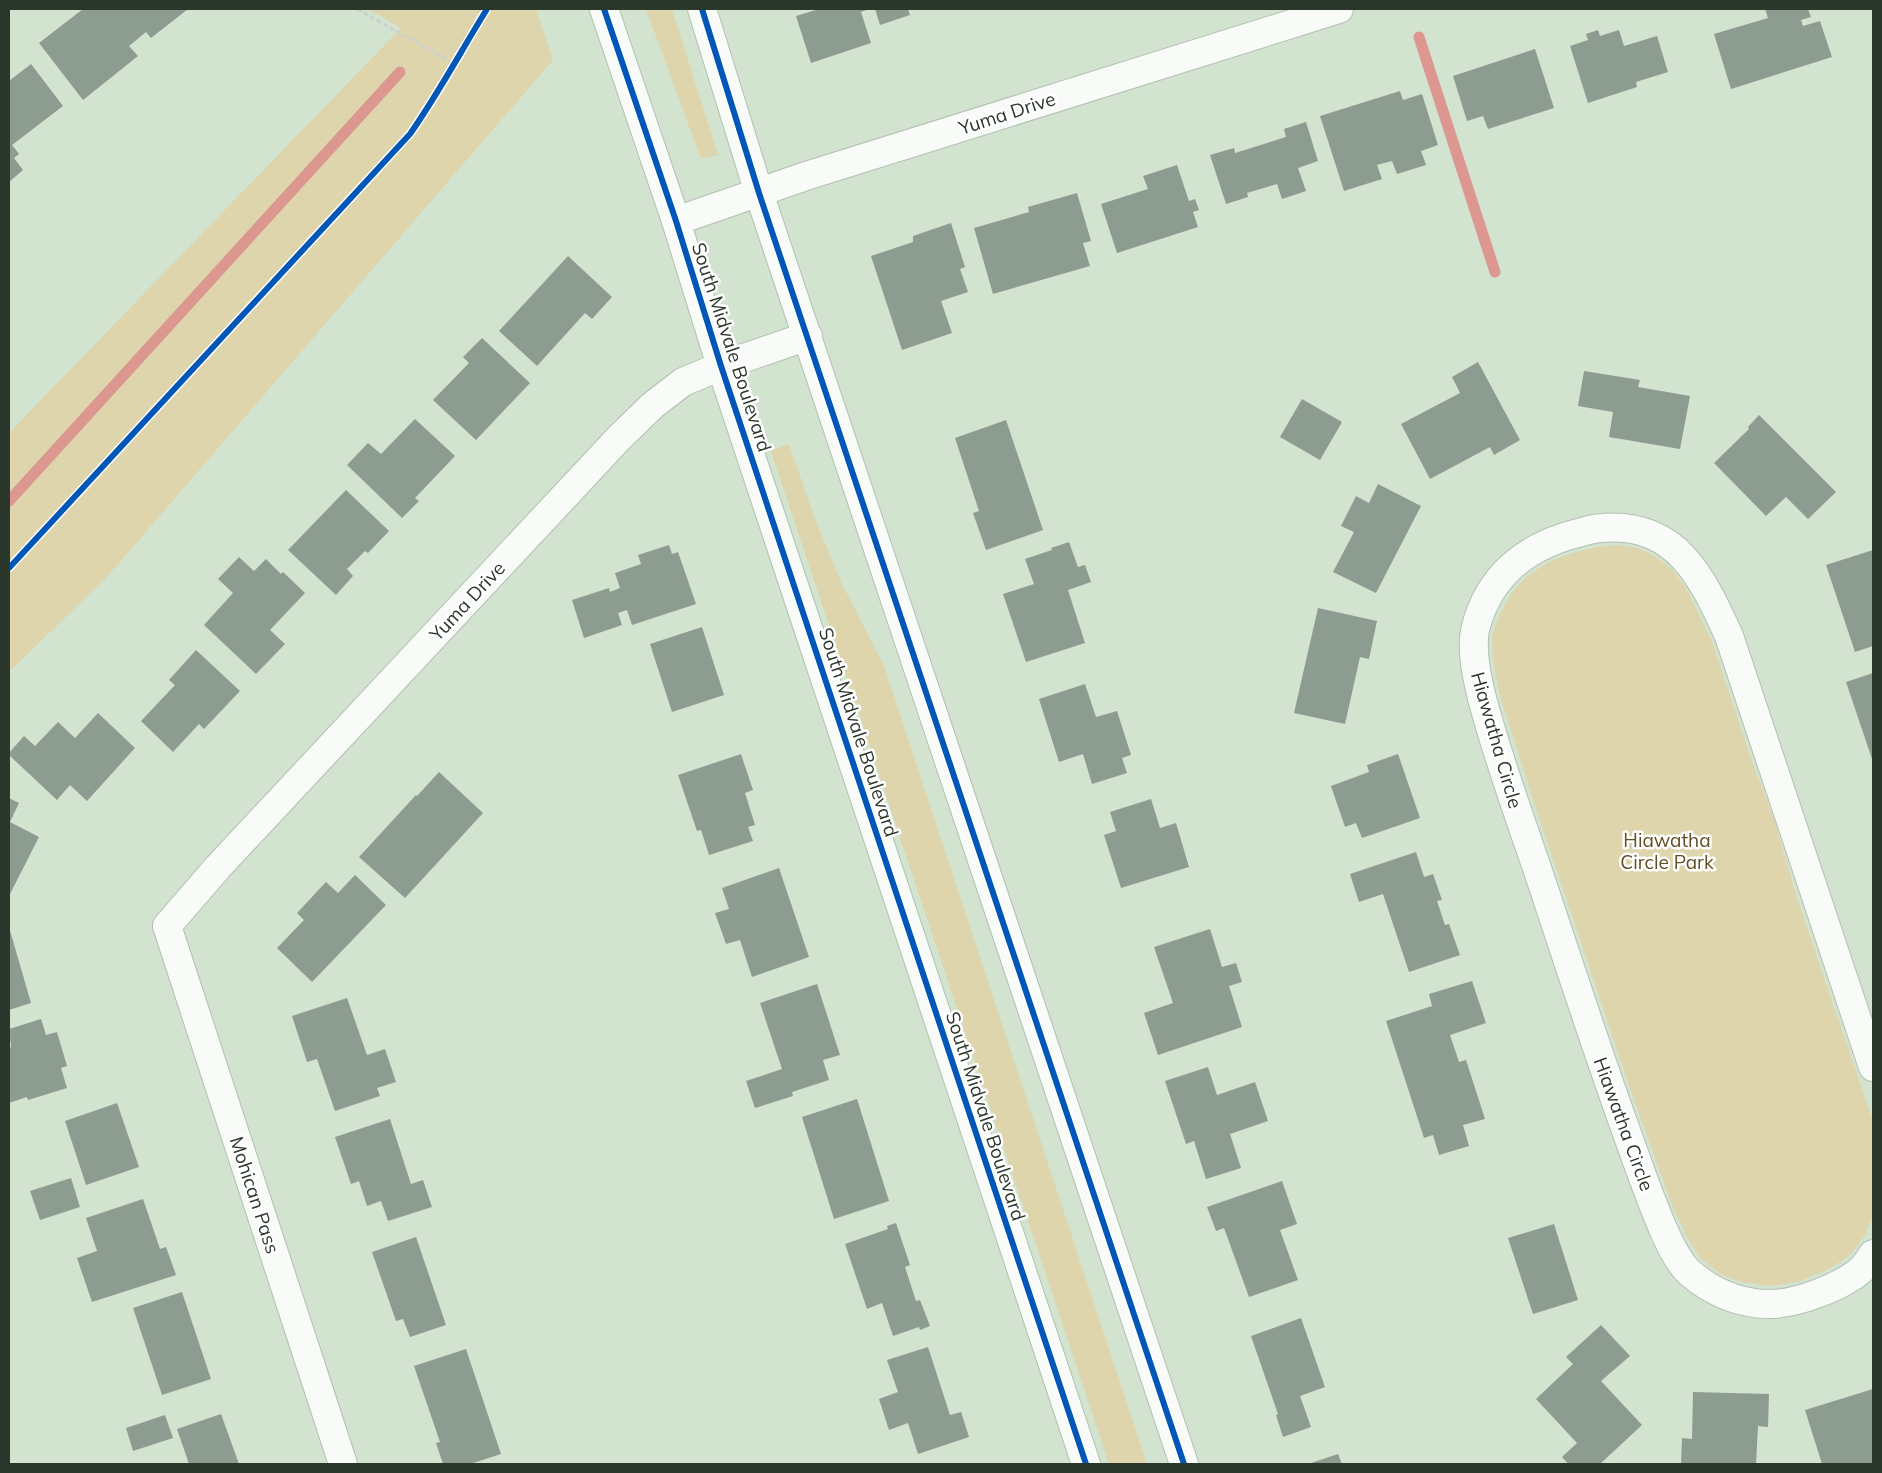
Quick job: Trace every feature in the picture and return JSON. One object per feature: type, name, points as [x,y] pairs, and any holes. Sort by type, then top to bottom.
[{"type":"street","name":"South Midvale Boulevard","points":[[604,9],[676,221],[721,366],[1086,1464]]},
{"type":"street","points":[[702,9],[760,192],[1184,1464]]},
{"type":"street","name":"Yuma Drive","points":[[676,221],[806,176],[1339,9]]},
{"type":"street","name":"Yuma Drive","points":[[167,926],[218,867],[619,438],[653,405],[683,382],[721,366],[808,336]]},
{"type":"street","name":"Hiawatha Circle","points":[[1873,1068],[1729,636],[1712,597],[1700,578],[1682,555],[1664,541],[1644,530],[1618,527],[1595,528],[1566,536],[1540,546],[1515,562],[1496,583],[1483,607],[1475,633],[1475,662],[1482,697],[1512,796],[1611,1089],[1656,1212],[1672,1248],[1686,1270],[1713,1290],[1738,1300],[1771,1304],[1803,1298],[1840,1283],[1862,1268],[1873,1254]]},
{"type":"street","name":"Mohican Pass","points":[[167,926],[343,1464]]},
{"type":"path","points":[[357,9],[453,64]]},
{"type":"path","points":[[449,72],[458,56]]},
{"type":"green space","points":[[368,9],[536,9],[553,60],[106,578],[9,672],[9,433],[401,28]]},
{"type":"green space","points":[[646,9],[672,9],[718,155],[701,159]]},
{"type":"green space","points":[[789,444],[815,519],[842,584],[884,666],[1147,1464],[1109,1464],[771,451]]},
{"type":"green space","name":"Hiawatha Circle Park","points":[[1617,545],[1638,548],[1654,556],[1670,568],[1686,587],[1712,642],[1751,759],[1774,819],[1797,898],[1873,1121],[1873,1215],[1866,1234],[1850,1255],[1831,1268],[1798,1282],[1771,1286],[1742,1282],[1722,1275],[1700,1258],[1688,1239],[1672,1205],[1628,1083],[1499,692],[1493,660],[1492,635],[1500,614],[1511,594],[1527,576],[1549,562],[1572,553]]},
{"type":"building","points":[[83,9],[188,9],[151,38],[146,32],[129,46],[138,56],[83,100],[39,43]]},
{"type":"building","points":[[819,9],[869,9],[861,12],[871,43],[811,63],[796,16]]},
{"type":"building","points":[[875,9],[908,9],[910,15],[880,25]]},
{"type":"building","points":[[1765,9],[1808,9],[1811,17],[1801,20],[1803,26],[1820,21],[1832,57],[1731,89],[1714,34],[1768,18]]},
{"type":"building","points":[[1598,30],[1600,36],[1619,30],[1624,46],[1657,36],[1668,72],[1636,82],[1637,87],[1588,103],[1570,46],[1588,40],[1586,34]]},
{"type":"building","points":[[1535,49],[1554,108],[1488,129],[1483,116],[1467,121],[1453,76]]},
{"type":"building","points":[[31,64],[63,106],[12,145],[19,154],[14,158],[23,170],[9,182],[9,81]]},
{"type":"building","points":[[1400,91],[1403,100],[1422,94],[1438,145],[1421,151],[1426,165],[1397,174],[1392,161],[1377,165],[1382,179],[1344,191],[1320,116]]},
{"type":"building","points":[[1306,122],[1318,161],[1298,168],[1306,191],[1282,199],[1277,184],[1247,193],[1248,197],[1226,204],[1210,155],[1234,148],[1235,153],[1286,137],[1284,129]]},
{"type":"building","points":[[1177,165],[1189,201],[1195,199],[1199,210],[1193,212],[1198,227],[1117,253],[1101,204],[1148,189],[1143,176]]},
{"type":"building","points":[[1077,193],[1091,241],[1083,243],[1090,266],[993,294],[974,228],[1029,212],[1028,207]]},
{"type":"building","points":[[951,223],[965,267],[960,269],[968,292],[941,301],[952,333],[902,350],[871,256],[913,242],[913,236]]},
{"type":"building","points":[[568,256],[612,297],[592,319],[585,313],[537,366],[499,331]]},
{"type":"building","points":[[482,338],[530,383],[476,440],[433,400],[469,363],[463,357]]},
{"type":"building","points":[[1478,362],[1520,440],[1494,455],[1490,447],[1430,479],[1401,424],[1460,393],[1452,377]]},
{"type":"building","points":[[1584,371],[1640,380],[1638,387],[1690,396],[1680,449],[1609,437],[1613,412],[1578,406]]},
{"type":"building","points":[[1302,399],[1342,422],[1320,460],[1280,437]]},
{"type":"building","points":[[1759,415],[1836,492],[1808,519],[1786,497],[1766,516],[1714,463],[1749,429],[1748,427]]},
{"type":"building","points":[[415,419],[455,456],[415,498],[419,501],[402,518],[347,465],[368,443],[381,454]]},
{"type":"building","points":[[1006,420],[1043,530],[986,550],[973,513],[979,511],[955,438]]},
{"type":"building","points":[[1378,484],[1421,506],[1376,593],[1333,572],[1354,532],[1341,526],[1356,496],[1369,503]]},
{"type":"building","points":[[346,490],[389,531],[368,553],[365,551],[347,569],[353,576],[336,595],[288,550]]},
{"type":"building","points":[[1069,542],[1078,567],[1085,565],[1091,582],[1068,590],[1085,643],[1026,662],[1003,594],[1034,584],[1025,559]]},
{"type":"building","points":[[669,545],[672,554],[678,552],[696,604],[632,625],[627,610],[618,613],[622,625],[584,638],[572,600],[609,588],[610,592],[620,588],[615,573],[641,564],[638,555]]},
{"type":"building","points":[[1873,550],[1873,646],[1855,652],[1826,565]]},
{"type":"building","points":[[239,557],[254,571],[266,559],[305,593],[270,630],[285,644],[256,674],[204,625],[233,593],[218,579]]},
{"type":"building","points":[[1318,608],[1377,621],[1369,659],[1360,657],[1345,724],[1294,713]]},
{"type":"building","points":[[702,627],[724,695],[672,712],[650,644]]},
{"type":"building","points":[[196,650],[240,691],[204,729],[199,724],[173,752],[141,721],[175,685],[169,680]]},
{"type":"building","points":[[1873,673],[1873,762],[1846,682]]},
{"type":"building","points":[[1085,684],[1096,717],[1117,711],[1131,755],[1122,758],[1127,773],[1092,784],[1083,754],[1059,762],[1039,699]]},
{"type":"building","points":[[98,713],[135,748],[87,801],[70,785],[57,800],[9,755],[24,736],[35,746],[58,722],[75,738]]},
{"type":"building","points":[[741,754],[753,790],[745,793],[755,825],[748,827],[753,841],[709,855],[701,830],[697,831],[678,775]]},
{"type":"building","points":[[1398,754],[1420,818],[1362,838],[1356,823],[1345,827],[1331,786],[1369,772],[1367,765]]},
{"type":"building","points":[[439,772],[483,813],[405,898],[359,857]]},
{"type":"building","points":[[9,798],[19,803],[10,822],[39,837],[9,896]]},
{"type":"building","points":[[1151,799],[1160,828],[1176,823],[1189,867],[1121,888],[1104,835],[1116,831],[1110,812]]},
{"type":"building","points":[[1416,852],[1424,877],[1433,874],[1442,900],[1437,901],[1445,925],[1449,924],[1460,955],[1409,972],[1383,894],[1359,902],[1350,874]]},
{"type":"building","points":[[779,868],[809,957],[752,977],[740,940],[726,944],[715,913],[729,909],[722,888]]},
{"type":"building","points":[[355,875],[386,905],[312,982],[277,948],[304,920],[297,913],[326,882],[338,893]]},
{"type":"building","points":[[9,927],[31,1003],[9,1010]]},
{"type":"building","points":[[1210,929],[1222,967],[1236,963],[1242,982],[1229,986],[1242,1027],[1158,1055],[1144,1013],[1173,1003],[1154,947]]},
{"type":"building","points":[[1472,981],[1486,1023],[1450,1035],[1459,1062],[1466,1060],[1485,1119],[1463,1125],[1469,1146],[1439,1155],[1433,1135],[1424,1138],[1386,1021],[1432,1006],[1429,994]]},
{"type":"building","points":[[817,984],[840,1055],[823,1060],[829,1080],[792,1092],[793,1096],[755,1108],[746,1081],[782,1069],[760,1003]]},
{"type":"building","points":[[347,998],[367,1055],[385,1049],[396,1082],[377,1088],[380,1096],[335,1111],[317,1059],[307,1062],[292,1016]]},
{"type":"building","points":[[41,1019],[46,1035],[57,1032],[67,1066],[61,1068],[67,1088],[28,1100],[27,1097],[9,1103],[9,1048],[11,1047],[9,1029]]},
{"type":"building","points":[[1208,1067],[1217,1095],[1255,1082],[1268,1121],[1230,1134],[1241,1168],[1206,1179],[1194,1141],[1186,1144],[1165,1081]]},
{"type":"building","points":[[857,1099],[889,1201],[834,1219],[802,1117]]},
{"type":"building","points":[[117,1103],[139,1167],[86,1185],[65,1121]]},
{"type":"building","points":[[390,1119],[411,1184],[423,1180],[432,1207],[388,1221],[381,1201],[367,1206],[359,1181],[351,1184],[335,1137]]},
{"type":"building","points":[[71,1178],[80,1207],[40,1220],[30,1191]]},
{"type":"building","points":[[1282,1181],[1297,1224],[1280,1230],[1298,1280],[1249,1297],[1224,1228],[1216,1231],[1207,1207]]},
{"type":"building","points":[[143,1199],[160,1249],[166,1247],[176,1275],[92,1302],[77,1258],[97,1251],[86,1218]]},
{"type":"building","points":[[896,1223],[910,1265],[905,1267],[916,1301],[920,1300],[930,1326],[920,1330],[919,1327],[893,1336],[882,1303],[867,1309],[845,1244],[888,1229],[887,1226]]},
{"type":"building","points":[[1554,1224],[1578,1300],[1533,1314],[1508,1238]]},
{"type":"building","points":[[416,1237],[446,1325],[410,1337],[403,1319],[396,1321],[372,1252]]},
{"type":"building","points":[[182,1292],[211,1379],[162,1395],[133,1308]]},
{"type":"building","points":[[1301,1318],[1325,1387],[1300,1396],[1311,1427],[1283,1437],[1276,1415],[1278,1414],[1251,1336]]},
{"type":"building","points":[[1601,1325],[1630,1356],[1601,1381],[1642,1425],[1600,1464],[1568,1464],[1562,1457],[1577,1443],[1536,1399],[1573,1364],[1566,1357]]},
{"type":"building","points":[[928,1347],[950,1415],[961,1412],[969,1437],[918,1454],[908,1423],[889,1430],[879,1399],[898,1392],[887,1360]]},
{"type":"building","points":[[466,1349],[501,1454],[470,1464],[443,1464],[436,1443],[440,1442],[414,1366]]},
{"type":"building","points":[[1873,1389],[1873,1464],[1822,1464],[1805,1410]]},
{"type":"building","points":[[1693,1392],[1769,1394],[1768,1427],[1758,1426],[1756,1464],[1681,1464],[1682,1438],[1692,1439]]},
{"type":"building","points":[[221,1414],[239,1464],[189,1464],[177,1429]]},
{"type":"building","points":[[165,1415],[173,1438],[133,1451],[126,1428]]},
{"type":"building","points":[[1338,1454],[1342,1464],[1308,1464]]},
{"type":"waterway","points":[[1419,37],[1495,272]]},
{"type":"waterway","points":[[9,501],[400,72]]},
{"type":"cycle path","points":[[9,568],[410,134],[487,9]]},
{"type":"cycle path","points":[[604,9],[676,221],[721,366],[1086,1464]]},
{"type":"cycle path","points":[[702,9],[759,193],[1184,1464]]}]
